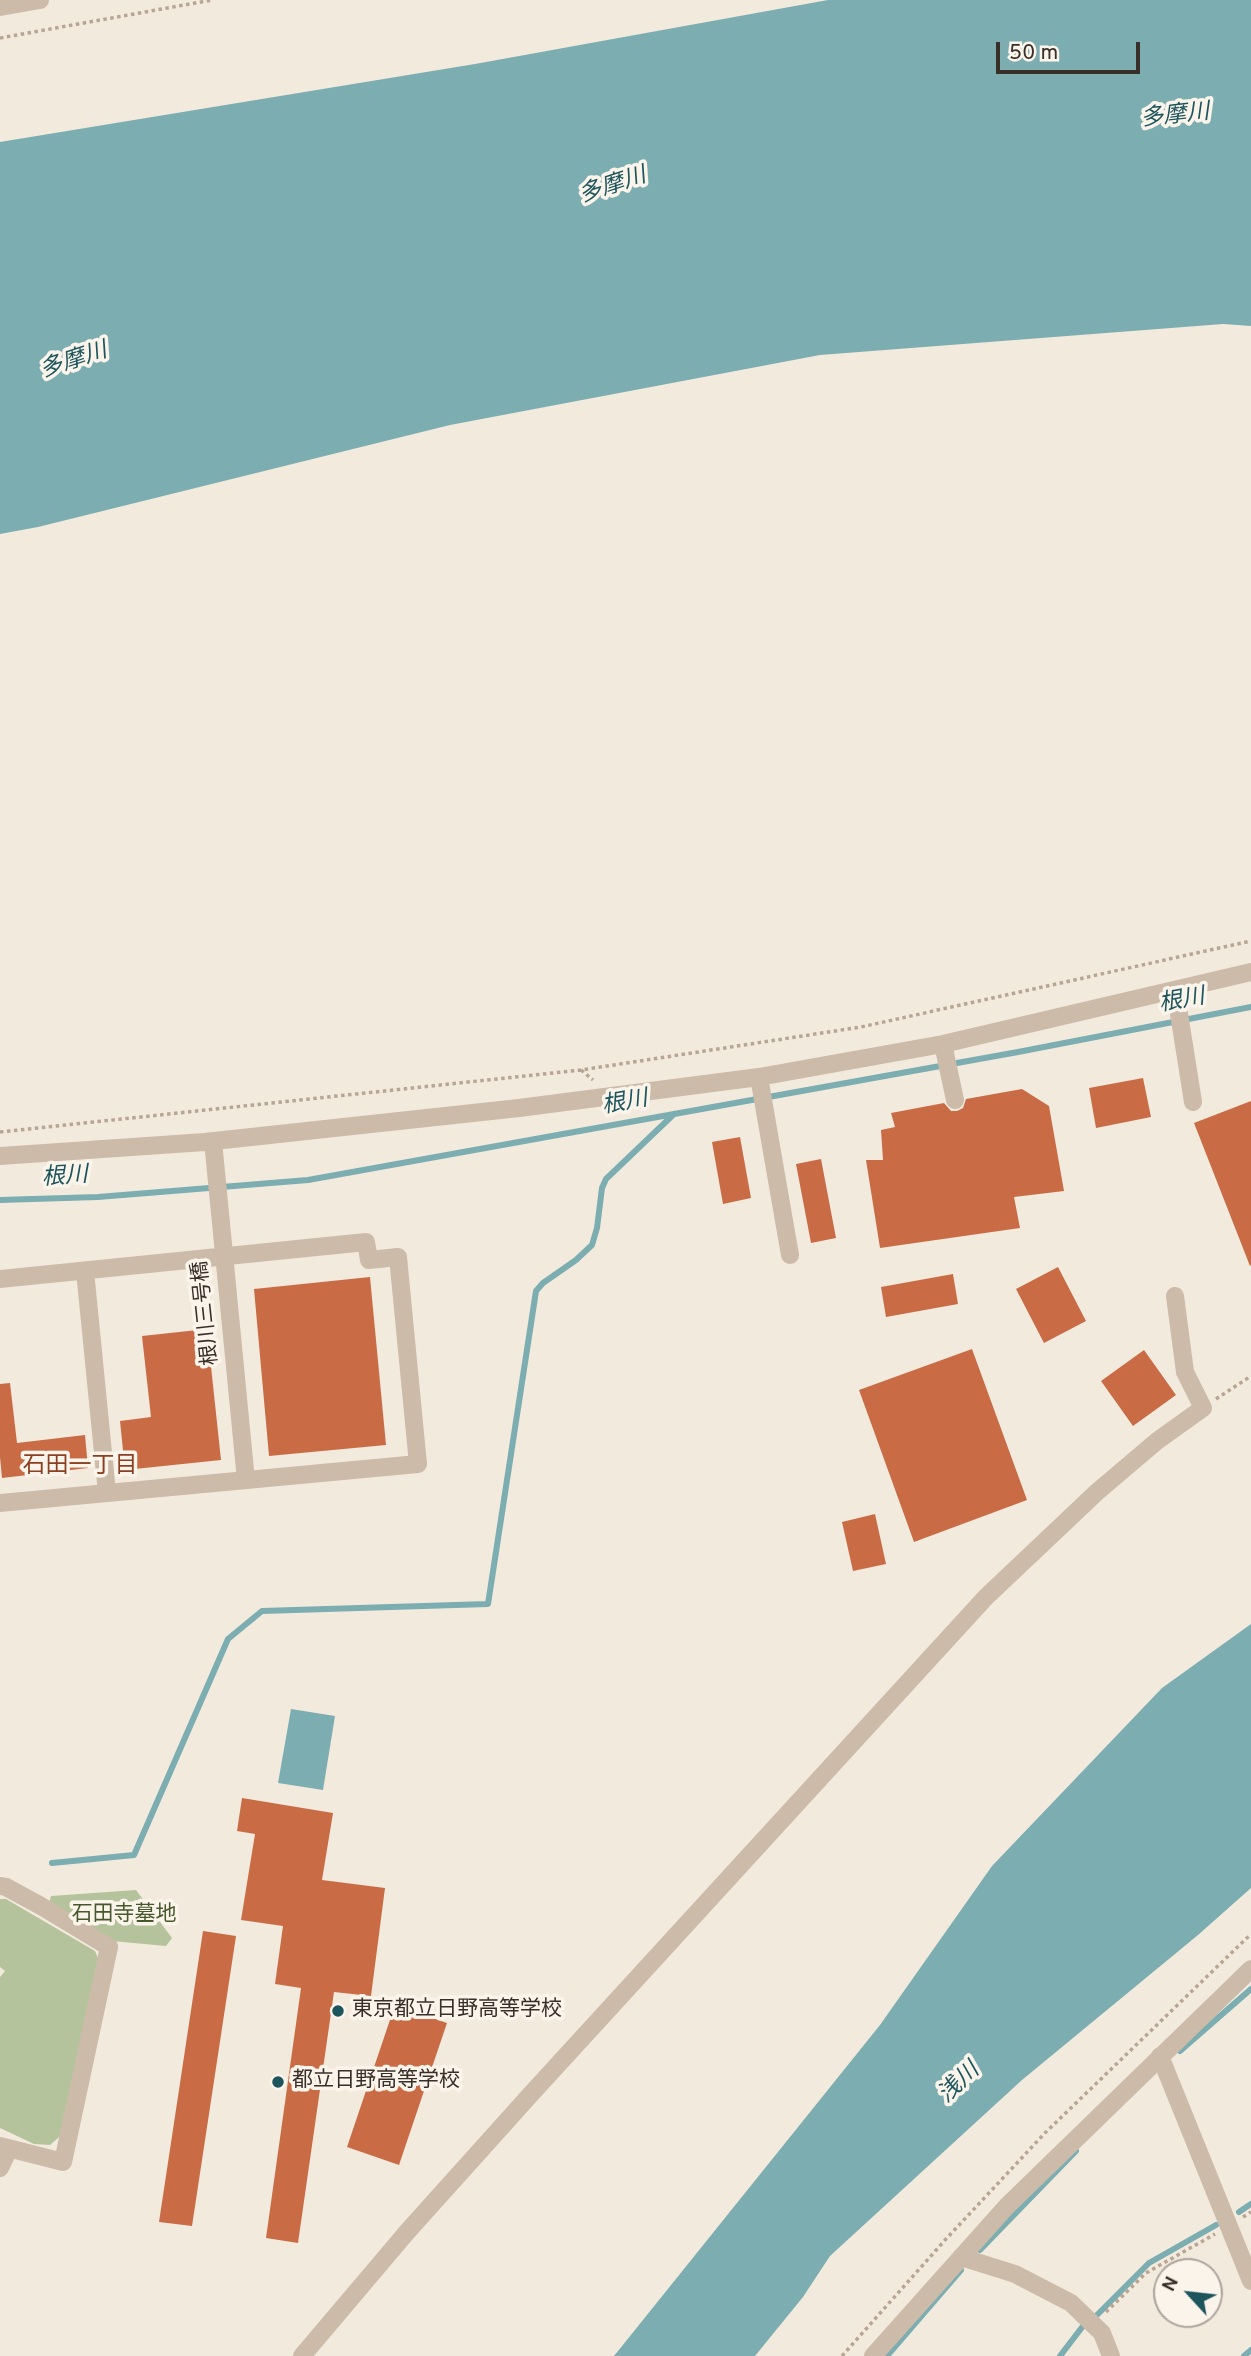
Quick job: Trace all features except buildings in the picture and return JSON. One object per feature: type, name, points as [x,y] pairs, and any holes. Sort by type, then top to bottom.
[{"type":"street","points":[[0,7],[40,0]]},
{"type":"street","points":[[0,1156],[213,1141],[760,1084],[945,1049],[1251,972]]},
{"type":"street","points":[[1178,990],[1193,1102]]},
{"type":"street","points":[[945,1049],[954,1092]]},
{"type":"street","points":[[760,1084],[790,1255]]},
{"type":"street","name":"根川三号橋","points":[[213,1141],[246,1480]]},
{"type":"street","points":[[0,1279],[366,1242],[369,1260],[398,1257],[418,1464],[0,1503]]},
{"type":"street","points":[[85,1271],[107,1493]]},
{"type":"street","points":[[302,2356],[407,2232],[522,2104],[986,1597],[1097,1492],[1157,1441],[1203,1408],[1185,1372],[1175,1296]]},
{"type":"street","points":[[0,1886],[41,1906],[109,1947],[63,2162],[5,2147],[0,2168]]},
{"type":"street","points":[[873,2356],[1007,2206],[1251,1969]]},
{"type":"street","points":[[1160,2056],[1251,2281]]},
{"type":"street","points":[[961,2257],[1015,2274],[1071,2303],[1102,2333],[1111,2356]]},
{"type":"path","points":[[0,38],[212,0]]},
{"type":"path","points":[[0,1132],[595,1068],[861,1027],[1251,942]]},
{"type":"path","points":[[1203,1408],[1251,1376]]},
{"type":"path","points":[[842,2356],[1045,2133],[1251,1934]]},
{"type":"path","points":[[1094,2324],[1146,2273],[1251,2212]]},
{"type":"green space","name":"石田寺墓地","points":[[136,1890],[172,1938],[166,1946],[112,1941],[49,1904],[51,1896]]},
{"type":"green space","points":[[0,1899],[6,1899],[95,1951],[99,1960],[66,2131],[50,2145],[34,2144],[0,2128],[0,1977],[5,1971],[0,1967]]},
{"type":"water","name":"多摩川","points":[[828,0],[1251,0],[1251,326],[1223,324],[820,355],[450,425],[38,527],[0,534],[0,142],[475,64]]},
{"type":"water","name":"浅川","points":[[1251,1624],[1251,1888],[1022,2080],[830,2256],[803,2297],[755,2356],[614,2356],[880,2025],[992,1866],[1162,1688]]},
{"type":"water","points":[[291,1709],[335,1716],[323,1790],[278,1783]]},
{"type":"waterway","name":"根川","points":[[0,1200],[98,1197],[308,1180],[1018,1052],[1251,1007]]},
{"type":"waterway","points":[[52,1863],[134,1855],[228,1639],[262,1611],[488,1604],[536,1291],[592,1245],[606,1179],[674,1114]]},
{"type":"waterway","points":[[1180,2051],[1251,1989]]},
{"type":"waterway","points":[[980,2250],[1076,2151]]},
{"type":"waterway","points":[[1239,2212],[1251,2204]]},
{"type":"waterway","points":[[1095,2317],[1149,2263],[1216,2225]]},
{"type":"waterway","points":[[887,2356],[961,2270]]},
{"type":"waterway","points":[[1060,2356],[1083,2326]]},
{"type":"waterway","points":[[1244,2356],[1251,2350]]},
{"type":"place","name":"東京都立日野高等学校","points":[[338,2011]]},
{"type":"place","name":"都立日野高等学校","points":[[278,2082]]},
{"type":"district","name":"石田一丁目","points":[[80,1467]]}]
